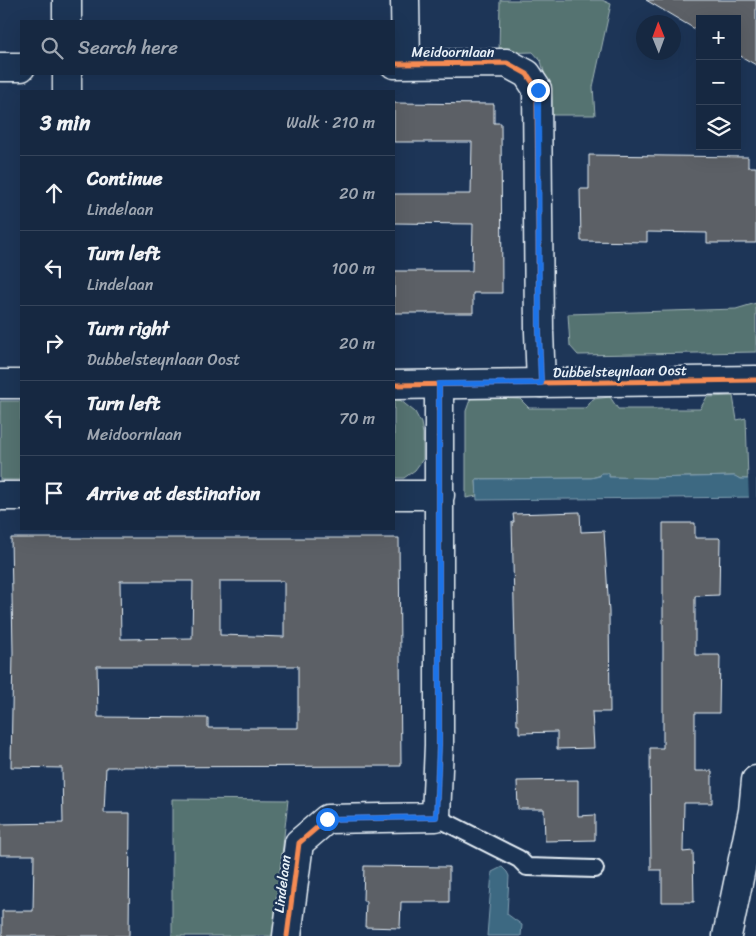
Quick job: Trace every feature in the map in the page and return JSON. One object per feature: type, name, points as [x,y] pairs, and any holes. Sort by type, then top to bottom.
[{"type":"street","points":[[67,0],[67,20]]},
{"type":"street","points":[[400,64],[405,0]]},
{"type":"street","name":"Meidoornlaan","points":[[400,64],[507,63],[527,74],[538,90],[541,383]]},
{"type":"street","points":[[0,67],[20,67]]},
{"type":"street","points":[[67,75],[67,90]]},
{"type":"street","name":"Dubbelsteynlaan Oost","points":[[395,385],[756,380]]},
{"type":"street","points":[[0,384],[20,384]]},
{"type":"street","points":[[436,817],[439,745],[439,384]]},
{"type":"street","points":[[395,495],[440,495]]},
{"type":"street","points":[[0,496],[20,496]]},
{"type":"street","points":[[727,936],[752,811],[756,780]]},
{"type":"street","name":"Lindelaan","points":[[287,936],[299,843],[327,819],[436,817]]},
{"type":"lane","points":[[436,817],[519,859],[527,867],[595,869]]},
{"type":"green space","points":[[500,0],[602,0],[611,4],[593,87],[595,115],[552,115],[549,90],[541,61],[533,52],[499,53]]},
{"type":"green space","points":[[756,303],[756,352],[578,355],[570,346],[568,314],[736,309]]},
{"type":"green space","points":[[733,396],[737,420],[746,418],[748,479],[740,479],[734,476],[609,477],[609,473],[591,478],[476,479],[477,496],[466,498],[466,411],[471,397],[520,399],[529,408],[586,408],[593,399],[610,397],[618,409],[700,409],[707,397]]},
{"type":"green space","points":[[395,400],[400,400],[415,412],[421,423],[423,434],[423,459],[415,470],[404,478],[395,478]]},
{"type":"green space","points":[[0,401],[20,401],[20,480],[0,480]]},
{"type":"green space","points":[[172,799],[288,800],[273,936],[172,936]]},
{"type":"water","points":[[601,473],[609,473],[609,477],[735,476],[740,479],[756,479],[756,497],[477,500],[476,479],[591,478],[600,476]]},
{"type":"water","points":[[502,867],[509,876],[507,914],[522,925],[521,936],[487,936],[492,872]]},
{"type":"pier","points":[[748,476],[756,476],[756,499],[749,499]]},
{"type":"building","points":[[646,0],[756,0],[756,65],[741,56],[741,15],[696,15],[696,30],[681,21],[681,15],[671,15]]},
{"type":"building","points":[[395,103],[494,104],[494,123],[501,123],[502,293],[473,293],[473,313],[395,313],[395,271],[472,271],[473,224],[395,223],[395,194],[471,194],[472,142],[395,142]]},
{"type":"building","points":[[589,155],[748,157],[748,167],[756,167],[756,243],[707,243],[707,233],[647,232],[647,242],[581,241],[580,189],[589,189]]},
{"type":"building","points":[[580,512],[581,532],[604,531],[609,612],[610,712],[592,712],[594,748],[557,749],[557,732],[519,733],[519,725],[517,725],[512,522],[514,522],[513,514]]},
{"type":"building","points":[[663,523],[695,523],[695,538],[720,539],[719,595],[695,596],[695,655],[719,655],[720,657],[719,713],[695,713],[695,771],[712,771],[712,803],[684,803],[683,852],[693,851],[694,902],[662,902],[662,870],[651,870],[650,748],[663,748]]},
{"type":"building","points":[[11,538],[399,538],[401,766],[106,767],[104,813],[130,813],[129,936],[2,936],[2,911],[33,911],[34,855],[0,855],[0,824],[63,823],[62,768],[11,767],[13,652]],"holes":[[[120,581],[193,581],[192,638],[121,639]],[[220,581],[284,581],[284,637],[220,635]],[[97,666],[298,666],[298,728],[208,728],[208,718],[98,717]]]},
{"type":"building","points":[[578,780],[578,816],[595,815],[595,840],[545,841],[544,809],[518,809],[517,781]]},
{"type":"building","points":[[364,866],[449,867],[449,902],[401,902],[400,928],[365,927],[366,901],[363,901]]},
{"type":"cycle path","points":[[395,64],[507,63],[527,74],[537,89],[541,383]]},
{"type":"cycle path","points":[[395,385],[756,380]]},
{"type":"cycle path","points":[[287,936],[299,843],[327,819],[436,817],[439,745],[439,385]]},
{"type":"route","points":[[327,819],[436,817],[439,745],[439,384],[541,383],[538,90]]}]
